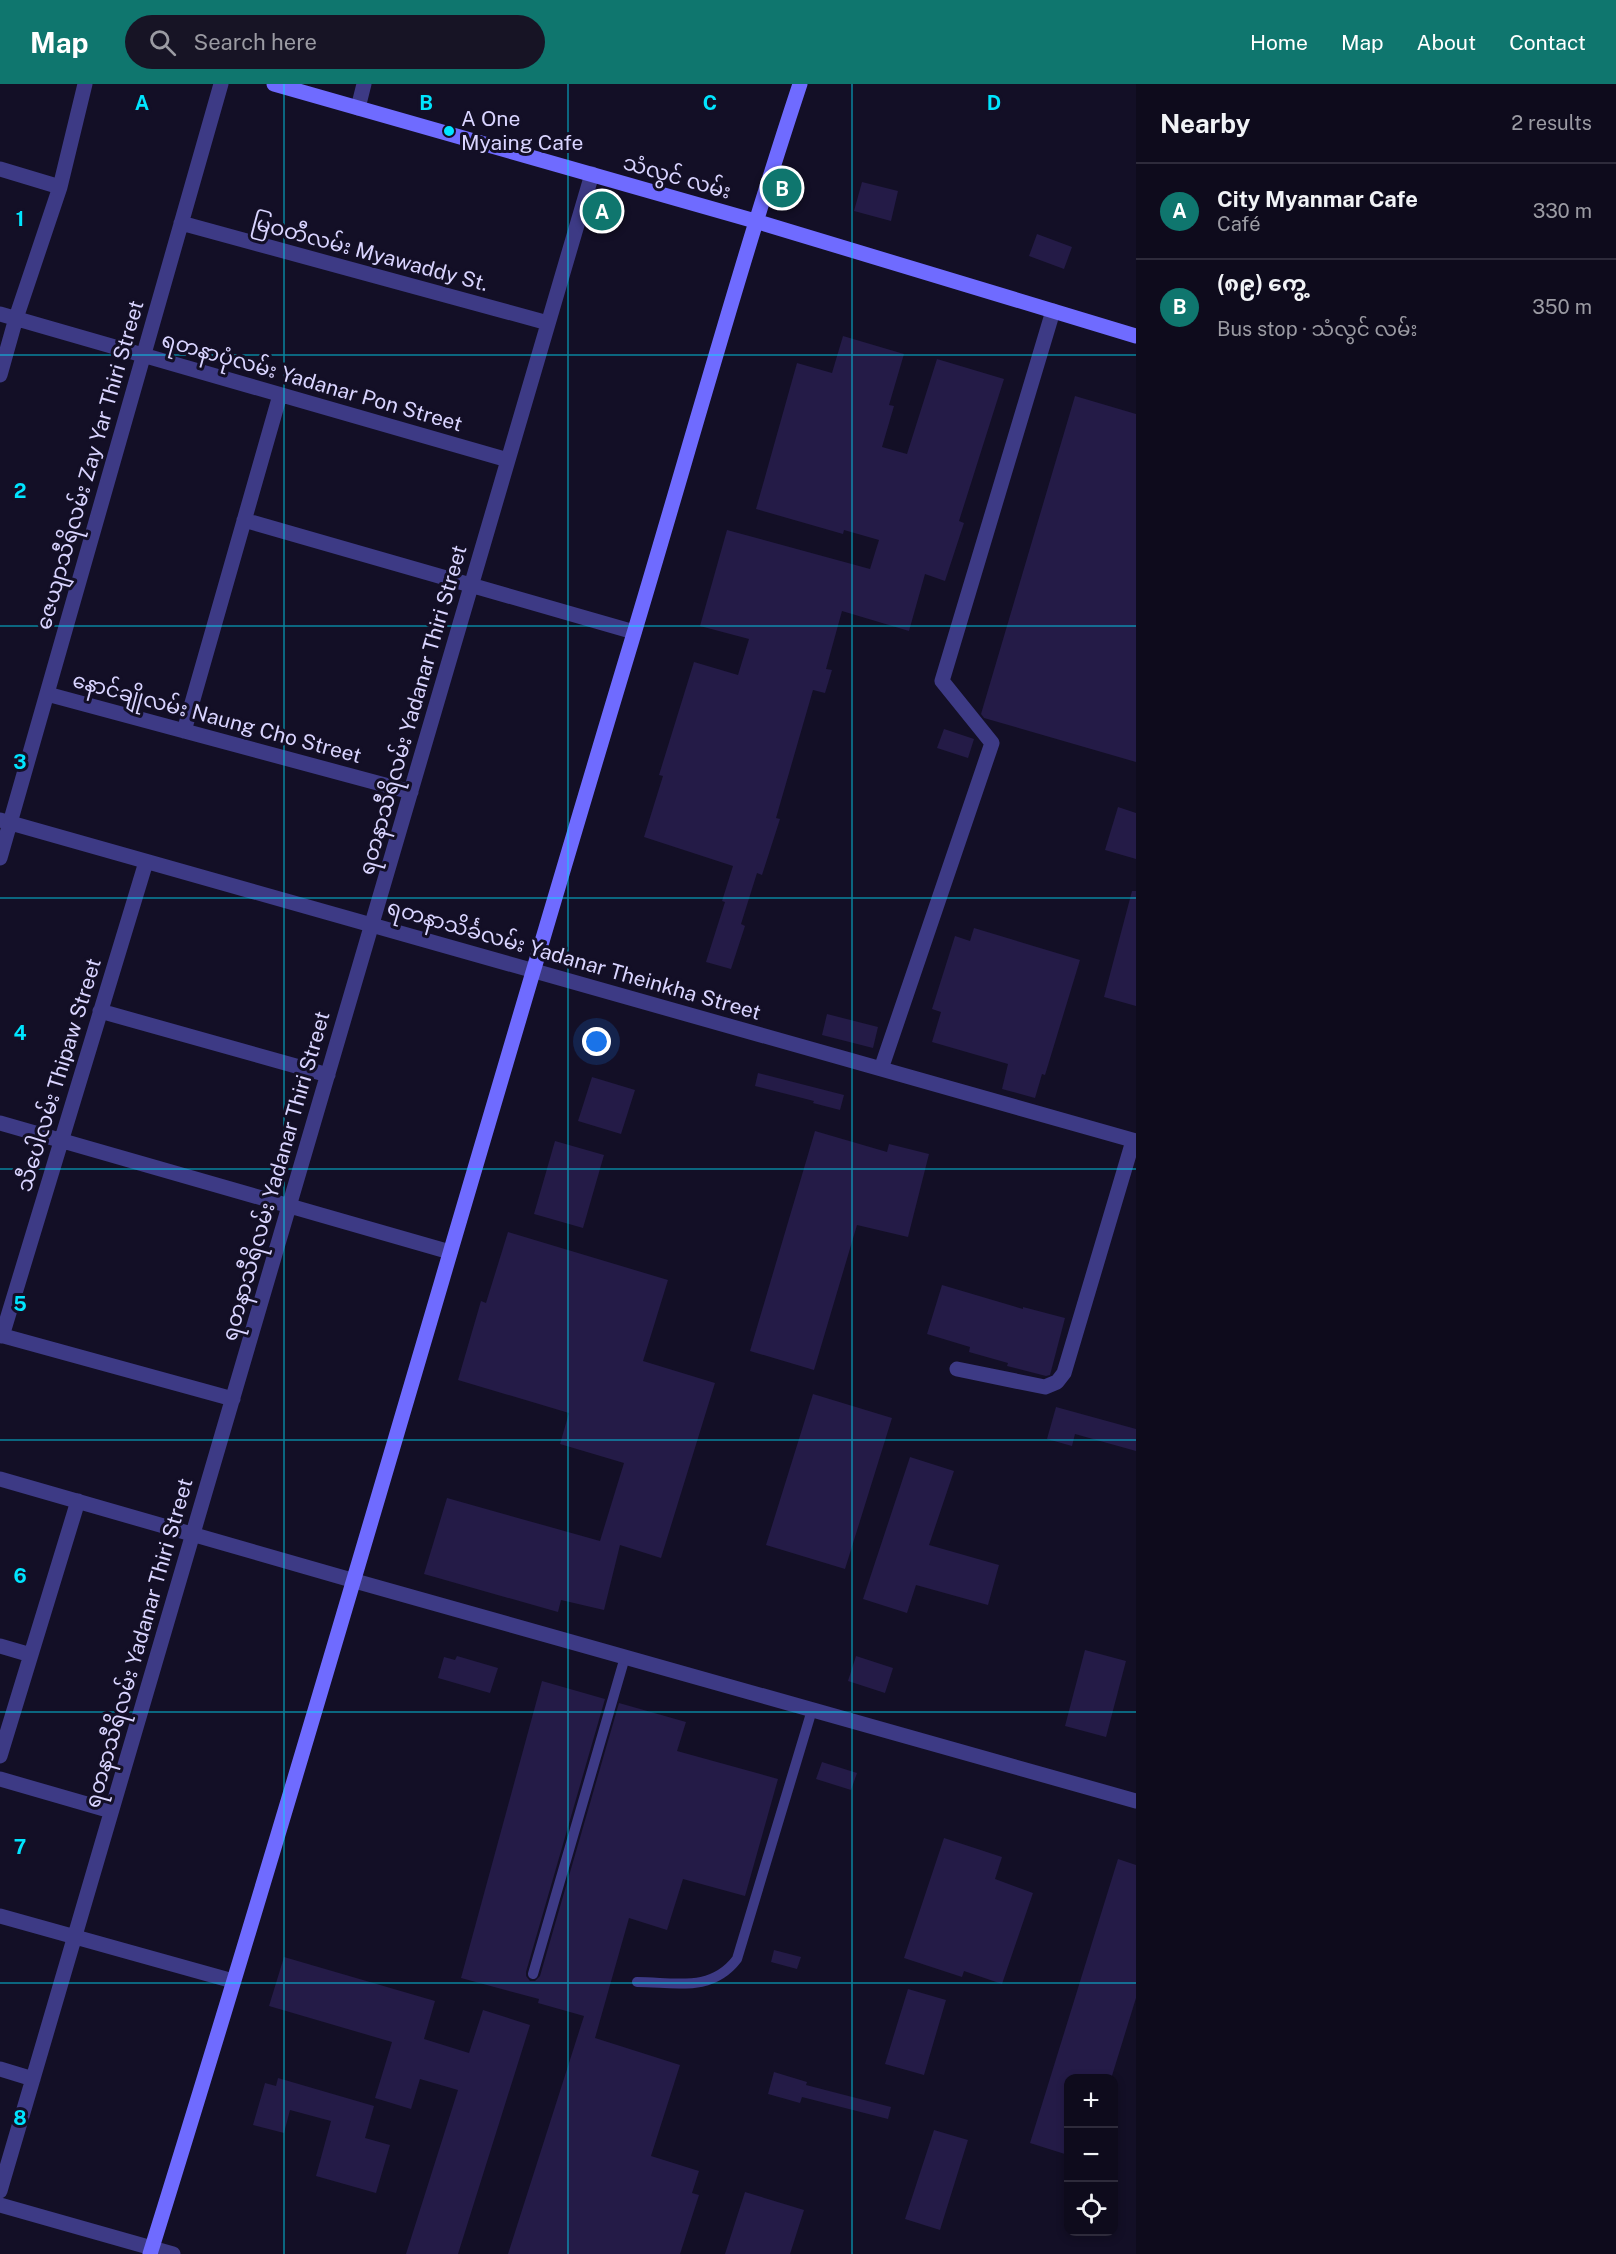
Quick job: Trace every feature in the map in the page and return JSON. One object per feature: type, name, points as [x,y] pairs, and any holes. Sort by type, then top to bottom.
[{"type":"street","points":[[0,375],[16,318],[60,186],[85,84]]},
{"type":"street","name":"ဇေယျာသီရိလမ်း Zay Yar Thiri Street","points":[[0,858],[5,822],[48,694],[221,84]]},
{"type":"street","name":"သံလွင် လမ်း","points":[[274,84],[755,220],[1136,336]]},
{"type":"street","points":[[358,108],[364,84]]},
{"type":"street","points":[[151,2251],[355,1581],[532,970],[755,220],[800,84]]},
{"type":"street","points":[[0,169],[60,186]]},
{"type":"street","name":"ရတနာသီရိလမ်း Yadanar Thiri Street","points":[[0,2191],[592,174]]},
{"type":"street","name":"မြဝတီလမ်း Myawaddy St.","points":[[181,223],[548,323]]},
{"type":"street","points":[[881,1069],[992,743],[942,681],[1053,311]]},
{"type":"street","name":"ရတနာပုံလမ်း Yadanar Pon Street","points":[[0,314],[508,460]]},
{"type":"street","points":[[184,731],[280,394]]},
{"type":"street","points":[[244,520],[634,632]]},
{"type":"street","name":"နောင်ချိုလမ်း Naung Cho Street","points":[[48,694],[411,792]]},
{"type":"street","name":"ရတနာသိင်္ခလမ်း Yadanar Theinkha Street","points":[[5,822],[1134,1141]]},
{"type":"street","name":"သီပေါလမ်း Thipaw Street","points":[[1,1335],[146,862]]},
{"type":"street","points":[[100,1011],[328,1075]]},
{"type":"street","points":[[0,1123],[450,1252]]},
{"type":"street","points":[[957,1369],[1044,1387],[1060,1379],[1065,1373],[1134,1141]]},
{"type":"street","points":[[1,1335],[233,1399]]},
{"type":"street","points":[[0,1479],[1136,1801]]},
{"type":"street","points":[[0,1756],[78,1501]]},
{"type":"street","points":[[0,1646],[31,1655]]},
{"type":"street","points":[[0,1779],[111,1811]]},
{"type":"street","points":[[0,1916],[233,1981]]},
{"type":"street","points":[[0,2069],[33,2079]]},
{"type":"street","points":[[0,2205],[151,2251],[173,2254]]},
{"type":"lane","points":[[532,1974],[625,1657]]},
{"type":"lane","points":[[637,1982],[700,1983],[728,1971],[737,1959],[812,1710]]},
{"type":"building","points":[[862,182],[898,191],[891,221],[854,211]]},
{"type":"building","points":[[1037,234],[1072,247],[1064,269],[1029,256]]},
{"type":"building","points":[[843,336],[904,354],[889,405],[894,406],[882,447],[907,454],[937,359],[1004,379],[959,521],[964,523],[945,581],[925,574],[909,631],[842,611],[826,669],[832,670],[825,693],[813,690],[776,818],[780,819],[762,875],[757,873],[741,924],[745,926],[731,969],[706,962],[725,902],[722,901],[733,866],[644,837],[663,776],[659,775],[694,662],[738,675],[749,639],[700,626],[727,530],[870,569],[879,540],[844,530],[843,534],[756,509],[797,363],[832,373]]},
{"type":"building","points":[[1075,396],[1136,414],[1136,762],[984,718],[981,714]]},
{"type":"building","points":[[944,729],[974,739],[968,758],[937,748]]},
{"type":"building","points":[[1118,807],[1136,813],[1136,859],[1105,850]]},
{"type":"building","points":[[1132,891],[1136,891],[1136,1006],[1104,997]]},
{"type":"building","points":[[974,928],[1080,960],[1045,1075],[1042,1074],[1035,1098],[1002,1089],[1008,1064],[932,1042],[941,1012],[932,1009],[955,936],[970,941]]},
{"type":"building","points":[[827,1014],[878,1027],[873,1048],[822,1035]]},
{"type":"building","points":[[758,1073],[844,1095],[840,1110],[755,1086]]},
{"type":"building","points":[[592,1077],[635,1090],[621,1134],[578,1121]]},
{"type":"building","points":[[815,1131],[887,1152],[889,1144],[929,1154],[908,1237],[857,1225],[814,1370],[750,1351]]},
{"type":"building","points":[[555,1141],[604,1155],[583,1228],[534,1214]]},
{"type":"building","points":[[508,1232],[668,1280],[643,1361],[715,1383],[661,1558],[620,1545],[604,1610],[561,1600],[558,1612],[424,1574],[447,1498],[600,1541],[624,1463],[560,1444],[569,1413],[458,1380],[481,1301],[486,1303]]},
{"type":"building","points":[[942,1285],[1023,1309],[1023,1307],[1065,1318],[1050,1375],[1007,1366],[1008,1363],[969,1352],[970,1347],[927,1334]]},
{"type":"building","points":[[813,1394],[892,1418],[845,1569],[766,1545]]},
{"type":"building","points":[[1056,1407],[1136,1429],[1136,1451],[1075,1434],[1072,1446],[1047,1439]]},
{"type":"building","points":[[910,1457],[954,1471],[929,1545],[999,1565],[988,1605],[916,1585],[907,1613],[863,1599]]},
{"type":"building","points":[[1085,1650],[1126,1661],[1106,1737],[1065,1726]]},
{"type":"building","points":[[457,1656],[498,1668],[490,1693],[438,1678],[444,1657],[455,1660]]},
{"type":"building","points":[[856,1656],[893,1668],[885,1693],[848,1681]]},
{"type":"building","points":[[542,1681],[605,1699],[526,1972],[530,1981],[535,1981],[540,1976],[619,1703],[686,1722],[677,1751],[778,1779],[745,1896],[683,1879],[667,1930],[629,1918],[595,2038],[680,2065],[651,2156],[699,2171],[692,2193],[699,2195],[680,2254],[508,2254],[584,2016],[538,2003],[539,1999],[461,1978]]},
{"type":"building","points":[[822,1762],[857,1773],[851,1790],[816,1779]]},
{"type":"building","points":[[944,1838],[1002,1857],[995,1879],[1033,1893],[1002,1984],[964,1971],[962,1977],[904,1958]]},
{"type":"building","points":[[1118,1859],[1136,1865],[1136,1998],[1113,2074],[1064,2074],[1064,2154],[1030,2143]]},
{"type":"building","points":[[774,1950],[801,1957],[797,1969],[771,1962]]},
{"type":"building","points":[[284,1957],[435,2001],[424,2039],[469,2053],[483,2010],[530,2025],[458,2254],[406,2254],[458,2090],[420,2079],[411,2109],[375,2098],[392,2042],[269,2006]]},
{"type":"building","points":[[908,1989],[946,2000],[924,2075],[885,2064]]},
{"type":"building","points":[[774,2072],[807,2082],[806,2085],[891,2107],[888,2119],[802,2097],[800,2103],[768,2094]]},
{"type":"building","points":[[278,2078],[374,2106],[365,2138],[390,2145],[376,2193],[316,2176],[331,2121],[290,2110],[284,2133],[253,2125],[265,2083],[276,2086]]},
{"type":"building","points":[[934,2130],[968,2140],[940,2230],[905,2219]]},
{"type":"building","points":[[745,2192],[804,2210],[790,2254],[725,2254]]},
{"type":"place","name":"A One Myaing Cafe","points":[[449,131]]},
{"type":"place","name":"(၈၉) ကွေ့","points":[[782,188]]},
{"type":"place","name":"City Myanmar Cafe","points":[[602,211]]}]
